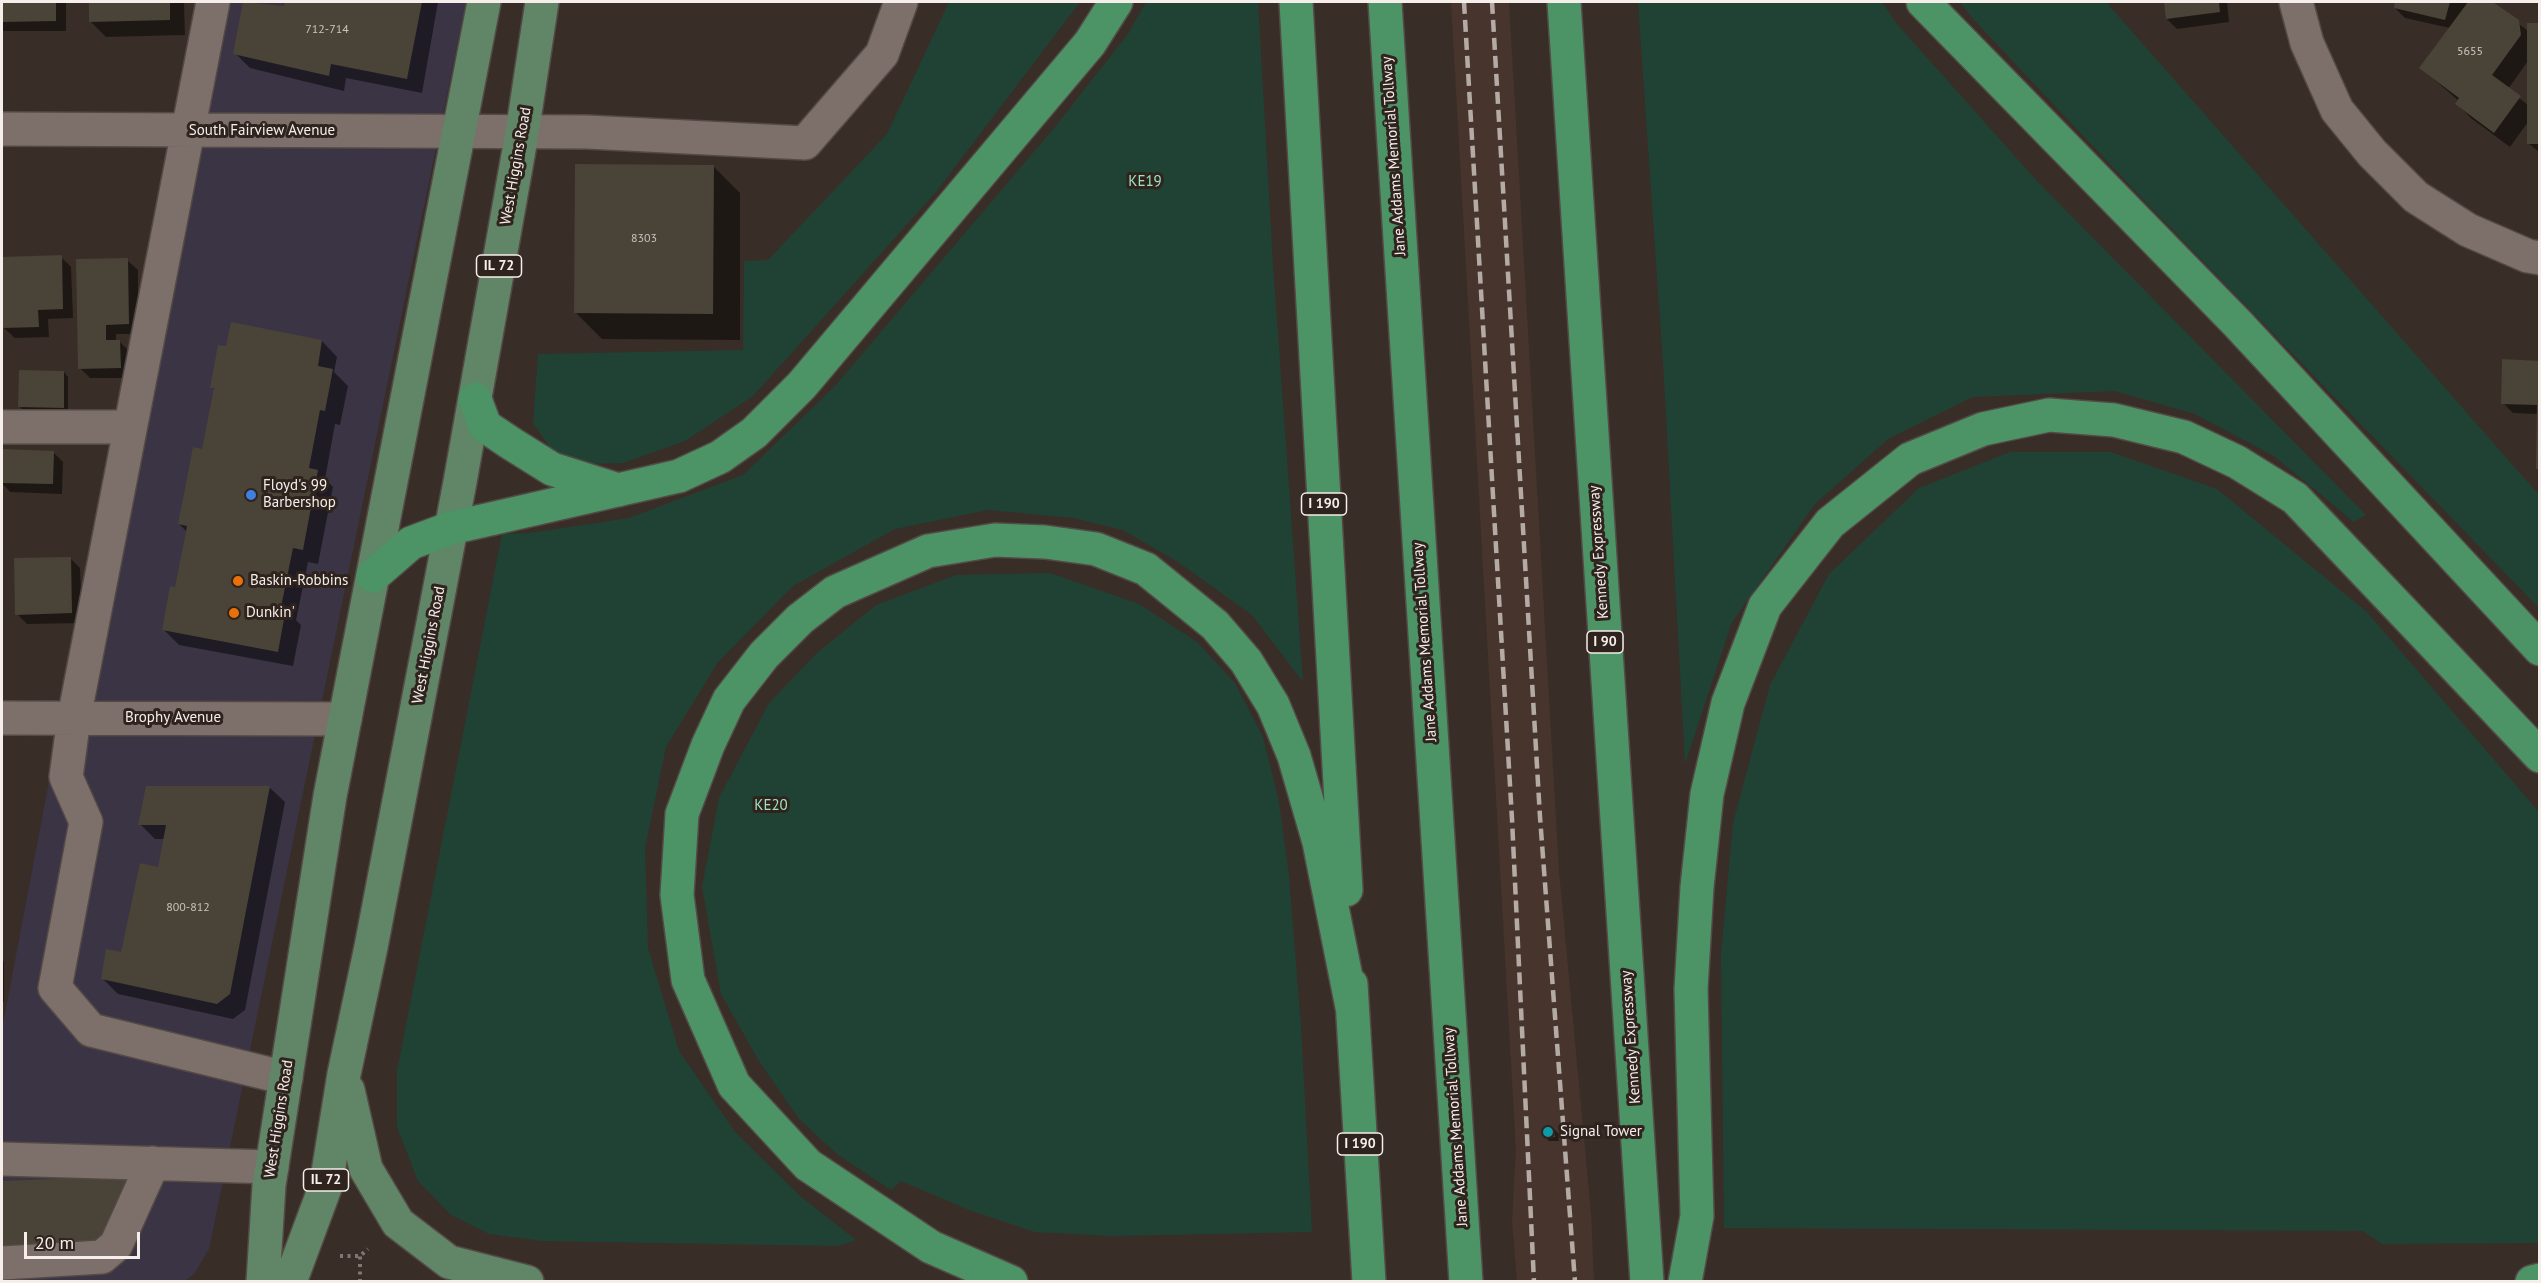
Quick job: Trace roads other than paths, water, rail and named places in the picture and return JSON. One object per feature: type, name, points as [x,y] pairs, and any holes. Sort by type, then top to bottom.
[{"type":"highway","points":[[373,576],[411,543],[451,528],[679,476],[720,457],[754,433],[802,385],[1090,44],[1116,2]]},
{"type":"highway","name":"I 190","points":[[1296,2],[1369,1281]]},
{"type":"highway","name":"Jane Addams Memorial Tollway","points":[[1385,2],[1466,1281]]},
{"type":"highway","name":"Kennedy Expressway","points":[[1564,2],[1647,1281]]},
{"type":"highway","points":[[1923,2],[2237,323],[2540,649]]},
{"type":"highway","points":[[475,399],[485,426],[512,444],[552,469],[620,490]]},
{"type":"highway","points":[[1685,1281],[1697,1216],[1691,989],[1697,887],[1707,794],[1728,702],[1765,606],[1830,524],[1910,459],[1983,429],[2049,415],[2114,420],[2184,437],[2227,457],[2295,498],[2540,756]]},
{"type":"highway","points":[[1011,1281],[932,1247],[808,1165],[734,1085],[688,980],[676,895],[682,814],[708,745],[729,700],[764,655],[800,619],[835,592],[928,551],[995,540],[1045,542],[1096,549],[1146,569],[1215,625],[1246,661],[1274,705],[1294,756],[1319,842],[1352,1007]]},
{"type":"highway","points":[[2532,1281],[2540,1280]]},
{"type":"main road","name":"West Higgins Road","points":[[263,1281],[272,1167],[330,796],[484,2]]},
{"type":"main road","name":"West Higgins Road","points":[[290,1281],[326,1185],[344,1074],[371,947],[475,399],[522,133],[542,2]]},
{"type":"main road","points":[[344,1074],[366,1168],[398,1223],[449,1262],[527,1281]]},
{"type":"street","points":[[213,2],[74,718],[66,777],[86,822],[55,988],[91,1030],[286,1078]]},
{"type":"street","name":"South Fairview Avenue","points":[[2,129],[587,132],[805,143],[882,54],[902,2]]},
{"type":"street","points":[[2296,2],[2307,44],[2337,110],[2372,153],[2416,197],[2468,230],[2528,256],[2540,258]]},
{"type":"street","points":[[2,427],[130,427]]},
{"type":"street","name":"Brophy Avenue","points":[[2,718],[345,719]]},
{"type":"street","points":[[2,1159],[272,1167]]},
{"type":"street","points":[[2,1263],[102,1257],[116,1245],[153,1163]]},
{"type":"railway","points":[[1464,2],[1512,819],[1534,1282]]},
{"type":"railway","points":[[1492,2],[1540,817],[1575,1282]]},
{"type":"place","name":"Floyd's 99 Barbershop","points":[[251,495]]},
{"type":"place","name":"Baskin-Robbins","points":[[238,581]]},
{"type":"place","name":"Dunkin'","points":[[234,613]]},
{"type":"place","name":"Signal Tower","points":[[1548,1132]]},
{"type":"park label","name":"KE19","points":[[1145,182]]},
{"type":"park label","name":"KE20","points":[[771,806]]}]
